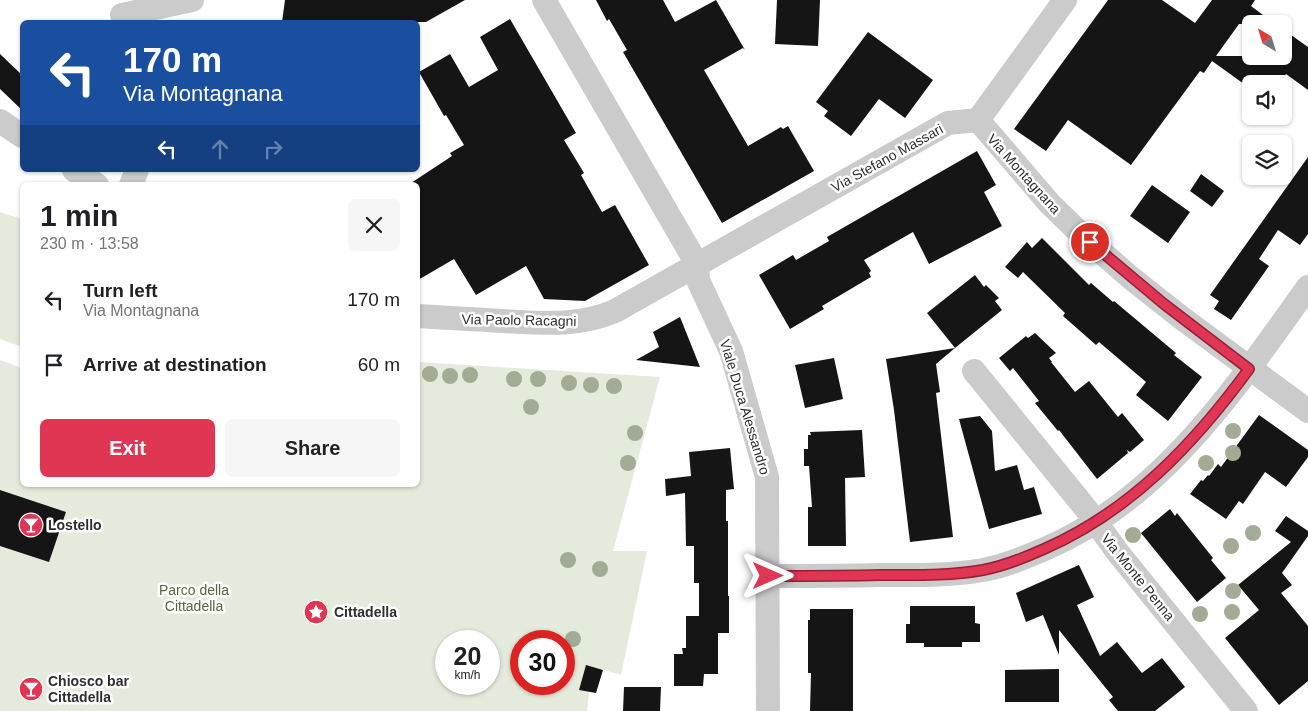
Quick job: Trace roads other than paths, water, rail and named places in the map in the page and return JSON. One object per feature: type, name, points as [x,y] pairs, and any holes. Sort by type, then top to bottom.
[{"type":"street","points":[[121,12],[192,0]]},
{"type":"street","name":"Viale Duca Alessandro","points":[[544,0],[697,264],[698,280],[731,351],[767,477],[768,711]]},
{"type":"street","points":[[978,120],[1065,0]]},
{"type":"street","name":"Via Stefano Massari","points":[[697,264],[948,123],[978,120]]},
{"type":"street","name":"Via Montagnana","points":[[978,120],[1050,204],[1076,230],[1147,291],[1249,369],[1308,411]]},
{"type":"street","points":[[0,121],[20,135]]},
{"type":"street","points":[[77,172],[92,182]]},
{"type":"street","name":"Via Paolo Racagni","points":[[420,316],[555,323],[588,321],[615,311],[697,264]]},
{"type":"street","points":[[768,576],[950,574],[983,570],[1027,557],[1061,541],[1125,502],[1153,479],[1212,415],[1249,369],[1308,287]]},
{"type":"street","name":"Via Monte Penna","points":[[974,371],[1246,711]]},
{"type":"place","name":"Lostello","points":[[31,525]]},
{"type":"place","name":"Cittadella","points":[[316,612]]},
{"type":"place","name":"Chiosco bar Cittadella","points":[[31,689]]},
{"type":"park label","name":"Parco della Cittadella","points":[[194,598]]}]
